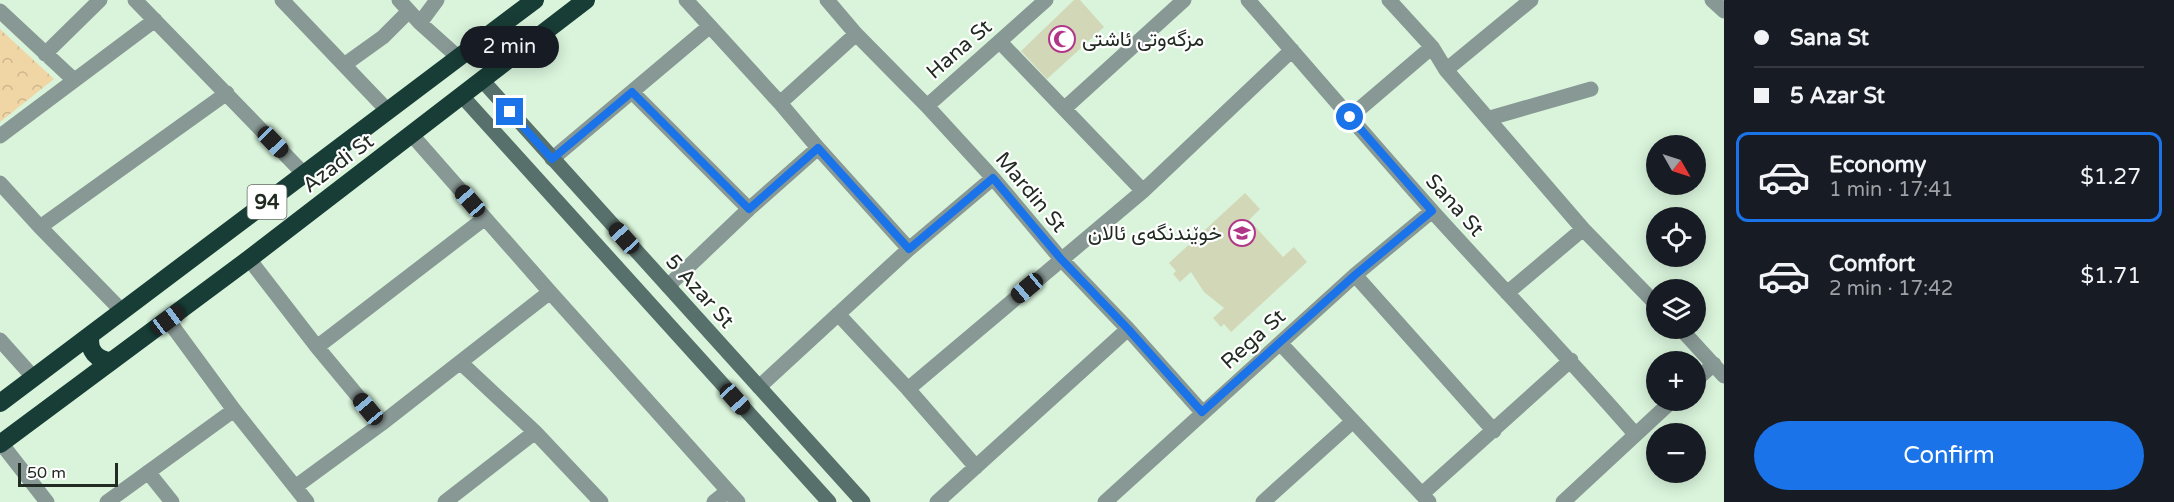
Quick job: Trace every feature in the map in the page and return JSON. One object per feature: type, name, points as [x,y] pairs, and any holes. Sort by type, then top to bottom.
[{"type":"highway","name":"Azadi St","points":[[0,403],[535,0]]},
{"type":"highway","name":"Azadi St","points":[[1,444],[249,259],[586,0]]},
{"type":"highway","points":[[91,335],[90,346],[96,356],[112,361]]},
{"type":"highway","points":[[37,375],[50,372],[59,376],[64,385],[61,399]]},
{"type":"main road","name":"5 Azar St","points":[[482,81],[863,502]]},
{"type":"main road","points":[[462,96],[829,502]]},
{"type":"main road","points":[[784,452],[803,436]]},
{"type":"street","points":[[45,54],[100,0]]},
{"type":"street","points":[[135,0],[304,174]]},
{"type":"street","points":[[282,0],[388,111]]},
{"type":"street","points":[[344,65],[383,37],[409,11],[437,0]]},
{"type":"street","points":[[686,0],[909,249]]},
{"type":"street","name":"Hana St","points":[[927,106],[1046,0]]},
{"type":"street","points":[[1065,108],[1184,0]]},
{"type":"street","name":"Sana St","points":[[1248,0],[1432,211],[1571,360],[1635,434]]},
{"type":"street","points":[[1389,0],[1432,47],[1446,70],[1490,118],[1583,229],[1646,294]]},
{"type":"street","name":"Mardin St","points":[[830,1],[856,34],[927,106],[993,178],[1061,259],[1128,329],[1202,412]]},
{"type":"street","points":[[1446,70],[1529,1]]},
{"type":"street","points":[[0,11],[74,80]]},
{"type":"street","points":[[409,11],[459,58]]},
{"type":"street","points":[[0,136],[155,20]]},
{"type":"street","points":[[552,159],[710,26]]},
{"type":"street","points":[[780,103],[856,34]]},
{"type":"street","points":[[1000,42],[1143,190]]},
{"type":"street","points":[[1350,117],[1432,47]]},
{"type":"street","points":[[908,389],[1143,190],[1292,50]]},
{"type":"street","points":[[1490,118],[1591,89]]},
{"type":"street","points":[[632,92],[749,209]]},
{"type":"street","points":[[40,227],[227,93]]},
{"type":"street","points":[[412,135],[549,292],[733,496],[714,502]]},
{"type":"street","points":[[668,286],[749,209],[818,148]]},
{"type":"street","points":[[759,387],[909,249],[993,178]]},
{"type":"street","points":[[0,183],[122,311]]},
{"type":"street","name":"Rega St","points":[[1105,502],[1355,275],[1432,211]]},
{"type":"street","points":[[317,347],[484,218]]},
{"type":"street","points":[[1507,293],[1583,229]]},
{"type":"street","points":[[249,259],[317,347],[381,424]]},
{"type":"street","points":[[1355,275],[1494,431]]},
{"type":"street","points":[[295,488],[381,424],[549,292]]},
{"type":"street","points":[[838,314],[976,467]]},
{"type":"street","points":[[168,320],[234,410],[307,502]]},
{"type":"street","points":[[937,502],[1128,329]]},
{"type":"street","points":[[1690,339],[1719,370]]},
{"type":"street","points":[[0,340],[37,375]]},
{"type":"street","points":[[1280,343],[1426,498],[1571,360]]},
{"type":"street","points":[[460,362],[535,432],[601,502]]},
{"type":"street","points":[[107,502],[234,410]]},
{"type":"street","points":[[1563,502],[1661,411]]},
{"type":"street","points":[[1269,500],[1352,422]]},
{"type":"street","points":[[445,502],[535,432]]},
{"type":"street","points":[[1,444],[47,502]]},
{"type":"street","points":[[148,472],[172,502]]},
{"type":"green space","points":[[0,29],[54,79],[0,122]]},
{"type":"building","name":"مزگەوتی ئاشتی","points":[[1074,0],[1080,0],[1104,27],[1047,79],[1021,51]]},
{"type":"building","points":[[1245,193],[1260,209],[1249,220],[1283,257],[1294,247],[1307,262],[1231,332],[1224,324],[1221,327],[1213,318],[1224,308],[1204,292],[1191,272],[1180,282],[1173,274],[1176,271],[1169,263]]},
{"type":"place","name":"مزگەوتی ئاشتی","points":[[1062,39]]},
{"type":"place","name":"خوێندنگەی ئالان","points":[[1242,233]]},
{"type":"route","points":[[510,112],[552,159],[632,92],[749,209],[818,148],[909,249],[993,178],[1061,259],[1128,329],[1202,412],[1355,275],[1432,211],[1350,117]]}]
